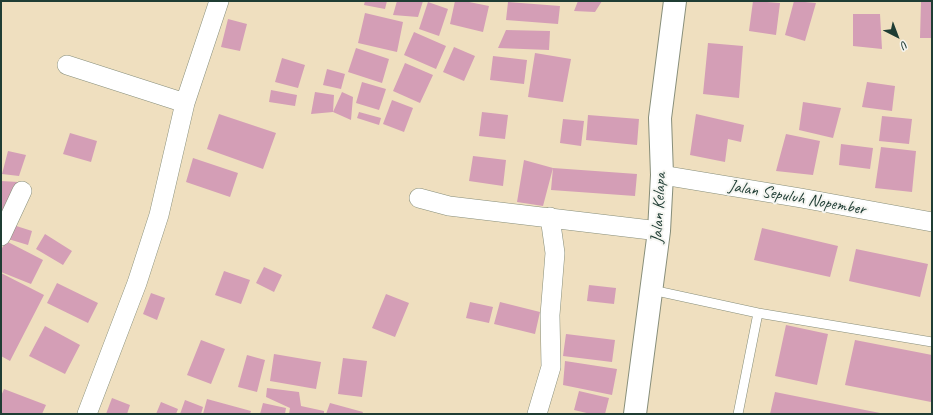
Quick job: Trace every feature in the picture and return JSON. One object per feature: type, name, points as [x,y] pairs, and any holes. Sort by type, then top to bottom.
[{"type":"street","points":[[87,414],[136,283],[159,214],[185,103],[219,1]]},
{"type":"street","name":"Jalan Kelapa","points":[[635,414],[659,231],[662,175],[660,118],[675,1]]},
{"type":"street","points":[[67,66],[185,103]]},
{"type":"street","name":"Jalan Sepuluh Nopember","points":[[662,175],[932,222]]},
{"type":"street","points":[[1,236],[22,191]]},
{"type":"street","points":[[419,198],[449,206],[659,231]]},
{"type":"street","points":[[537,414],[551,367],[550,315],[555,253],[550,217]]},
{"type":"lane","points":[[652,290],[758,313],[932,342]]},
{"type":"lane","points":[[738,414],[758,313]]},
{"type":"building","points":[[365,1],[387,1],[385,9],[364,5]]},
{"type":"building","points":[[397,1],[423,1],[418,17],[393,15]]},
{"type":"building","points":[[455,1],[464,1],[489,6],[483,32],[450,24]]},
{"type":"building","points":[[578,1],[602,1],[595,12],[574,11]]},
{"type":"building","points":[[753,1],[780,3],[776,35],[749,31]]},
{"type":"building","points":[[794,1],[816,3],[805,41],[785,35]]},
{"type":"building","points":[[428,2],[448,9],[439,36],[419,29]]},
{"type":"building","points":[[508,2],[560,6],[558,24],[506,20]]},
{"type":"building","points":[[921,2],[932,2],[932,38],[920,38]]},
{"type":"building","points":[[365,13],[403,22],[397,52],[358,43]]},
{"type":"building","points":[[853,14],[880,14],[882,49],[853,46]]},
{"type":"building","points":[[228,19],[247,24],[240,51],[221,47]]},
{"type":"building","points":[[506,30],[550,31],[549,50],[498,48]]},
{"type":"building","points":[[414,32],[446,46],[436,69],[404,55]]},
{"type":"building","points":[[708,43],[743,46],[739,98],[703,94]]},
{"type":"building","points":[[454,47],[475,56],[464,81],[443,72]]},
{"type":"building","points":[[356,48],[389,59],[382,83],[348,72]]},
{"type":"building","points":[[535,53],[571,59],[563,102],[528,97]]},
{"type":"building","points":[[493,56],[527,60],[524,84],[490,80]]},
{"type":"building","points":[[282,58],[305,65],[298,88],[275,82]]},
{"type":"building","points":[[405,63],[433,75],[420,103],[393,91]]},
{"type":"building","points":[[327,69],[345,74],[341,89],[323,85]]},
{"type":"building","points":[[362,82],[386,89],[379,110],[356,103]]},
{"type":"building","points":[[867,82],[895,86],[892,111],[862,107]]},
{"type":"building","points":[[271,90],[297,95],[295,106],[269,102]]},
{"type":"building","points":[[315,92],[334,95],[333,112],[311,114]]},
{"type":"building","points":[[342,92],[353,97],[351,120],[333,112]]},
{"type":"building","points":[[392,100],[413,108],[404,132],[383,124]]},
{"type":"building","points":[[803,102],[841,108],[833,138],[799,130]]},
{"type":"building","points":[[359,112],[381,118],[379,125],[357,118]]},
{"type":"building","points":[[482,112],[508,115],[505,139],[479,136]]},
{"type":"building","points":[[219,114],[276,133],[263,169],[207,149]]},
{"type":"building","points":[[696,114],[744,125],[741,142],[728,139],[725,162],[690,155]]},
{"type":"building","points":[[588,115],[639,119],[637,145],[586,140]]},
{"type":"building","points":[[882,116],[912,119],[909,144],[879,141]]},
{"type":"building","points":[[563,119],[584,121],[581,146],[560,143]]},
{"type":"building","points":[[70,133],[97,141],[91,162],[63,154]]},
{"type":"building","points":[[786,134],[820,141],[813,175],[776,171]]},
{"type":"building","points":[[841,144],[873,148],[870,169],[839,165]]},
{"type":"building","points":[[881,147],[916,151],[912,192],[875,188]]},
{"type":"building","points":[[8,151],[26,155],[19,176],[2,174]]},
{"type":"building","points":[[473,156],[506,160],[503,186],[469,181]]},
{"type":"building","points":[[193,158],[238,173],[230,197],[186,182]]},
{"type":"building","points":[[524,160],[553,168],[543,206],[517,202]]},
{"type":"building","points":[[553,168],[637,174],[635,196],[551,190]]},
{"type":"building","points":[[1,181],[18,182],[4,214],[1,213]]},
{"type":"building","points":[[10,224],[32,231],[28,245],[5,238]]},
{"type":"building","points":[[762,228],[838,246],[830,277],[754,260]]},
{"type":"building","points":[[45,234],[72,251],[63,265],[36,249]]},
{"type":"building","points":[[6,241],[43,260],[31,284],[1,272],[1,250]]},
{"type":"building","points":[[856,249],[928,264],[920,297],[849,281]]},
{"type":"building","points":[[264,267],[282,275],[274,292],[256,283]]},
{"type":"building","points":[[224,271],[250,280],[241,304],[215,295]]},
{"type":"building","points":[[1,273],[44,295],[10,361],[1,356]]},
{"type":"building","points":[[57,283],[98,303],[88,323],[47,303]]},
{"type":"building","points":[[589,285],[616,288],[614,304],[587,301]]},
{"type":"building","points":[[151,293],[165,298],[157,320],[143,314]]},
{"type":"building","points":[[386,294],[409,303],[395,337],[372,328]]},
{"type":"building","points":[[470,302],[493,307],[489,323],[466,318]]},
{"type":"building","points":[[500,302],[540,312],[535,334],[494,324]]},
{"type":"building","points":[[786,325],[828,334],[817,385],[775,376]]},
{"type":"building","points":[[45,326],[80,345],[65,374],[29,356]]},
{"type":"building","points":[[566,334],[615,340],[612,362],[563,356]]},
{"type":"building","points":[[201,340],[225,349],[211,384],[187,375]]},
{"type":"building","points":[[855,340],[932,355],[931,402],[845,385]]},
{"type":"building","points":[[274,354],[321,362],[316,389],[270,381]]},
{"type":"building","points":[[247,355],[265,360],[257,392],[238,387]]},
{"type":"building","points":[[343,358],[367,361],[362,397],[338,394]]},
{"type":"building","points":[[565,361],[617,369],[612,395],[563,385]]},
{"type":"building","points":[[267,388],[299,392],[301,406],[324,411],[324,414],[289,414],[290,408],[266,397]]},
{"type":"building","points":[[4,389],[46,405],[42,414],[1,414],[1,396]]},
{"type":"building","points":[[579,391],[609,398],[605,414],[591,414],[574,410]]},
{"type":"building","points":[[775,392],[880,413],[880,414],[770,414]]},
{"type":"building","points":[[112,398],[130,405],[127,414],[106,414]]},
{"type":"building","points":[[207,399],[251,411],[250,414],[203,414]]},
{"type":"building","points":[[185,400],[203,407],[201,414],[180,414]]},
{"type":"building","points":[[161,402],[178,409],[176,414],[156,414]]},
{"type":"building","points":[[263,403],[286,408],[285,414],[260,414]]},
{"type":"building","points":[[330,403],[363,412],[362,414],[326,414]]}]
